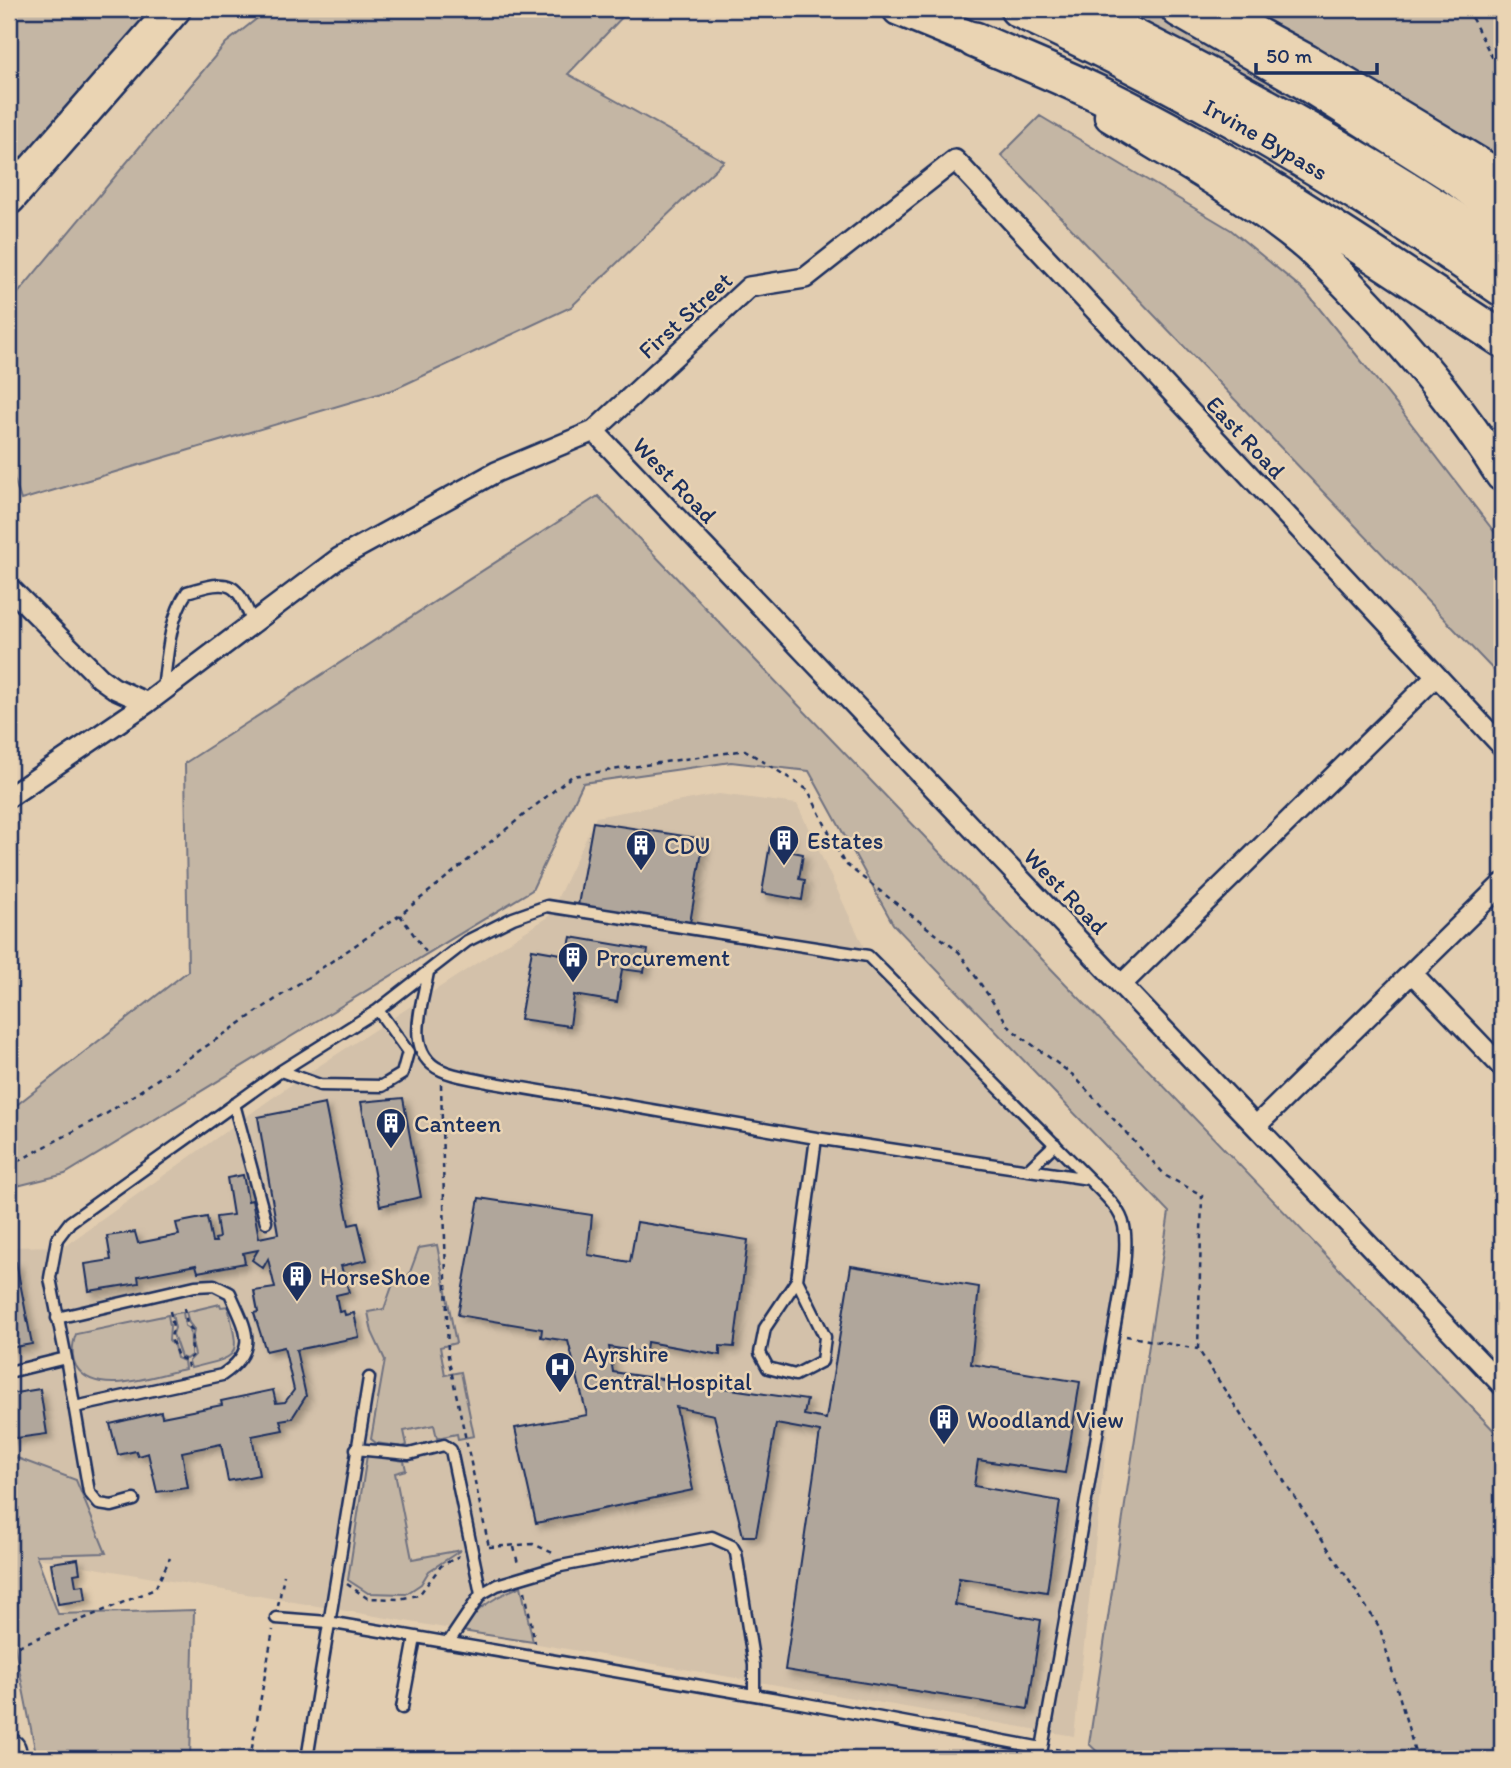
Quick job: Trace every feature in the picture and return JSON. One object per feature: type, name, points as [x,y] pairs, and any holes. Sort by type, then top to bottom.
[{"type":"highway","name":"Irvine Bypass","points":[[1018,9],[1190,96],[1308,163],[1446,249],[1502,288]]},
{"type":"highway","name":"Irvine Bypass","points":[[1077,9],[1194,66],[1458,220],[1502,251]]},
{"type":"highway","points":[[1179,9],[1301,79],[1456,177],[1502,212]]},
{"type":"highway","points":[[975,40],[1107,98],[1199,148],[1289,201],[1502,339]]},
{"type":"main road","points":[[9,198],[174,9]]},
{"type":"main road","points":[[899,9],[975,40],[1078,96],[1249,201],[1292,232],[1394,332],[1453,402],[1502,475]]},
{"type":"main road","points":[[1211,9],[1307,61],[1502,178]]},
{"type":"main road","points":[[9,1750],[11,1759]]},
{"type":"street","name":"First Street","points":[[594,431],[749,287],[805,278],[955,160]]},
{"type":"street","name":"East Road","points":[[955,160],[1502,746]]},
{"type":"street","points":[[9,797],[147,703],[339,558],[496,472],[594,431]]},
{"type":"street","name":"West Road","points":[[594,431],[1502,1385]]},
{"type":"street","points":[[9,587],[100,678],[114,688],[147,703]]},
{"type":"street","points":[[1121,985],[1436,676]]},
{"type":"street","points":[[1256,1126],[1502,884]]},
{"type":"street","points":[[1412,973],[1502,1067]]},
{"type":"lane","points":[[163,690],[174,625],[187,592],[219,585],[230,586],[240,592],[253,623]]},
{"type":"lane","points":[[134,1500],[111,1506],[99,1504],[89,1492],[50,1278],[57,1239],[70,1222],[281,1071],[378,1010],[467,941],[513,918],[547,906],[868,956],[1089,1179],[1112,1203],[1121,1217],[1125,1246],[1113,1334],[1080,1542],[1042,1748],[754,1695],[328,1622],[276,1618]]},
{"type":"lane","points":[[432,969],[417,1041],[425,1059],[441,1070],[488,1082],[816,1138],[1089,1179]]},
{"type":"lane","points":[[281,1071],[320,1085],[382,1086],[402,1074],[408,1052],[378,1010]]},
{"type":"lane","points":[[234,1104],[266,1222]]},
{"type":"lane","points":[[797,1280],[825,1337],[822,1361],[795,1375],[768,1368],[760,1353],[765,1328],[797,1280],[816,1138]]},
{"type":"lane","points":[[1028,1170],[1055,1144]]},
{"type":"lane","points":[[57,1318],[195,1286],[214,1285],[230,1293],[245,1327],[246,1348],[236,1365],[222,1375],[75,1407]]},
{"type":"lane","points":[[9,1372],[66,1358]]},
{"type":"lane","points":[[307,1759],[369,1378]]},
{"type":"lane","points":[[356,1449],[409,1454],[443,1445],[451,1450],[481,1594]]},
{"type":"lane","points":[[448,1643],[481,1594],[497,1585],[576,1563],[712,1537],[732,1546],[739,1570],[754,1665],[754,1695]]},
{"type":"lane","points":[[402,1708],[415,1638]]},
{"type":"path","points":[[1467,9],[1502,76]]},
{"type":"path","points":[[9,1166],[106,1114],[400,915],[572,776],[746,750],[808,790],[844,863],[959,952],[1012,1029],[1073,1075],[1166,1176],[1202,1195],[1198,1349],[1380,1628],[1417,1759]]},
{"type":"path","points":[[400,915],[432,969]]},
{"type":"path","points":[[441,1070],[448,1356],[489,1547]]},
{"type":"path","points":[[170,1311],[172,1338],[178,1357],[187,1361],[193,1355],[193,1331],[187,1324],[184,1308]]},
{"type":"path","points":[[1113,1334],[1198,1349]]},
{"type":"path","points":[[335,1577],[367,1598],[399,1599],[419,1595],[441,1566],[472,1550],[533,1544],[576,1563]]},
{"type":"path","points":[[514,1547],[535,1641],[534,1658]]},
{"type":"path","points":[[9,1650],[155,1589],[170,1558]]},
{"type":"path","points":[[250,1759],[284,1575]]},
{"type":"path","points":[[1042,1748],[1131,1759]]},
{"type":"shaded area","points":[[9,9],[153,9],[118,55],[9,183]]},
{"type":"shaded area","points":[[269,9],[630,9],[568,74],[724,161],[571,307],[395,389],[21,500],[9,463],[9,304],[226,43]]},
{"type":"shaded area","points":[[1110,9],[1152,9],[1266,71],[1413,160],[1406,171]]},
{"type":"shaded area","points":[[1248,9],[1502,9],[1502,159],[1330,62]]},
{"type":"shaded area","points":[[1040,116],[1231,230],[1306,292],[1502,542],[1502,679],[1001,155]]},
{"type":"shaded area","points":[[598,496],[1502,1439],[1502,1759],[1105,1759],[1089,1744],[1169,1212],[893,924],[809,771],[731,762],[583,783],[532,890],[65,1174],[9,1188],[9,1111],[188,971],[185,763]]},
{"type":"shaded area","name":"Ayrshire Central Hospital","points":[[719,794],[797,804],[868,956],[1130,1228],[1074,1736],[14,1554],[9,1540],[9,1247],[65,1246],[299,1079],[549,916],[596,817]]},
{"type":"shaded area","points":[[437,1245],[456,1343],[440,1347],[445,1375],[461,1372],[474,1436],[458,1439],[457,1434],[437,1438],[434,1425],[404,1431],[407,1445],[403,1447],[376,1443],[371,1439],[385,1360],[372,1332],[368,1312],[384,1309],[395,1278],[409,1275],[419,1248]]},
{"type":"shaded area","points":[[220,1304],[221,1307],[228,1306],[235,1345],[233,1352],[228,1357],[191,1368],[189,1361],[195,1355],[192,1342],[194,1329],[186,1312]]},
{"type":"shaded area","points":[[183,1312],[185,1326],[190,1329],[191,1334],[191,1355],[186,1359],[181,1357],[173,1334],[175,1328],[172,1314]]},
{"type":"shaded area","points":[[168,1315],[169,1340],[174,1346],[177,1358],[184,1361],[185,1369],[111,1383],[85,1376],[76,1366],[73,1350],[76,1334]]},
{"type":"shaded area","points":[[9,1455],[76,1480],[106,1553],[36,1555],[58,1614],[194,1610],[190,1759],[37,1759],[9,1618]]},
{"type":"shaded area","points":[[367,1455],[404,1461],[406,1470],[395,1473],[412,1559],[461,1550],[429,1571],[421,1584],[406,1594],[368,1593],[348,1580]]},
{"type":"shaded area","points":[[521,1586],[533,1642],[462,1631],[479,1609]]},
{"type":"building","name":"CDU","points":[[593,822],[704,839],[690,923],[578,905]]},
{"type":"building","name":"Estates","points":[[772,832],[791,835],[788,851],[803,854],[799,879],[805,880],[802,900],[762,893]]},
{"type":"building","name":"Procurement","points":[[571,937],[648,950],[644,972],[622,969],[617,1002],[574,995],[570,1026],[520,1019],[532,949],[567,955]]},
{"type":"building","name":"Canteen","points":[[403,1098],[421,1197],[380,1206],[361,1102]]},
{"type":"building","name":"HorseShoe","points":[[325,1104],[349,1225],[358,1223],[367,1260],[341,1266],[349,1292],[336,1295],[339,1312],[344,1311],[345,1315],[354,1313],[359,1337],[296,1350],[306,1396],[292,1418],[280,1420],[283,1430],[252,1436],[259,1475],[228,1481],[221,1444],[182,1452],[188,1488],[157,1492],[148,1453],[138,1456],[136,1451],[118,1455],[110,1424],[161,1412],[162,1417],[222,1405],[221,1401],[273,1390],[276,1403],[285,1402],[294,1390],[284,1347],[266,1351],[254,1313],[258,1312],[254,1291],[275,1288],[268,1259],[263,1268],[252,1260],[258,1250],[243,1253],[245,1263],[198,1272],[196,1265],[138,1276],[139,1283],[89,1291],[85,1264],[111,1260],[107,1236],[135,1232],[138,1243],[179,1235],[176,1223],[207,1217],[212,1242],[216,1242],[215,1239],[219,1238],[216,1217],[233,1215],[227,1178],[243,1175],[248,1201],[252,1200],[259,1238],[278,1234],[258,1117]]},
{"type":"building","name":"Woodland View","points":[[479,1198],[592,1215],[588,1255],[630,1262],[637,1222],[748,1240],[734,1347],[720,1346],[720,1355],[647,1342],[646,1353],[609,1347],[613,1372],[807,1400],[804,1415],[826,1419],[851,1266],[979,1287],[971,1364],[1080,1382],[1065,1473],[978,1460],[974,1486],[1060,1501],[1047,1592],[959,1578],[955,1605],[1041,1620],[1028,1709],[785,1670],[820,1432],[776,1424],[756,1536],[743,1536],[714,1415],[676,1407],[693,1490],[536,1523],[515,1428],[587,1415],[568,1341],[541,1337],[542,1329],[458,1315]]},
{"type":"building","points":[[16,1262],[32,1344],[9,1348],[9,1263]]},
{"type":"building","points":[[40,1389],[47,1434],[9,1439],[9,1394]]},
{"type":"building","points":[[78,1559],[80,1573],[74,1574],[76,1586],[84,1585],[86,1600],[58,1604],[51,1563]]},
{"type":"place","name":"Estates","points":[[784,867]]},
{"type":"place","name":"CDU","points":[[641,872]]},
{"type":"place","name":"Procurement","points":[[573,984]]},
{"type":"place","name":"Canteen","points":[[391,1150]]},
{"type":"place","name":"HorseShoe","points":[[297,1303]]},
{"type":"place","name":"Ayrshire Central Hospital","points":[[560,1394]]},
{"type":"place","name":"Woodland View","points":[[944,1446]]}]
